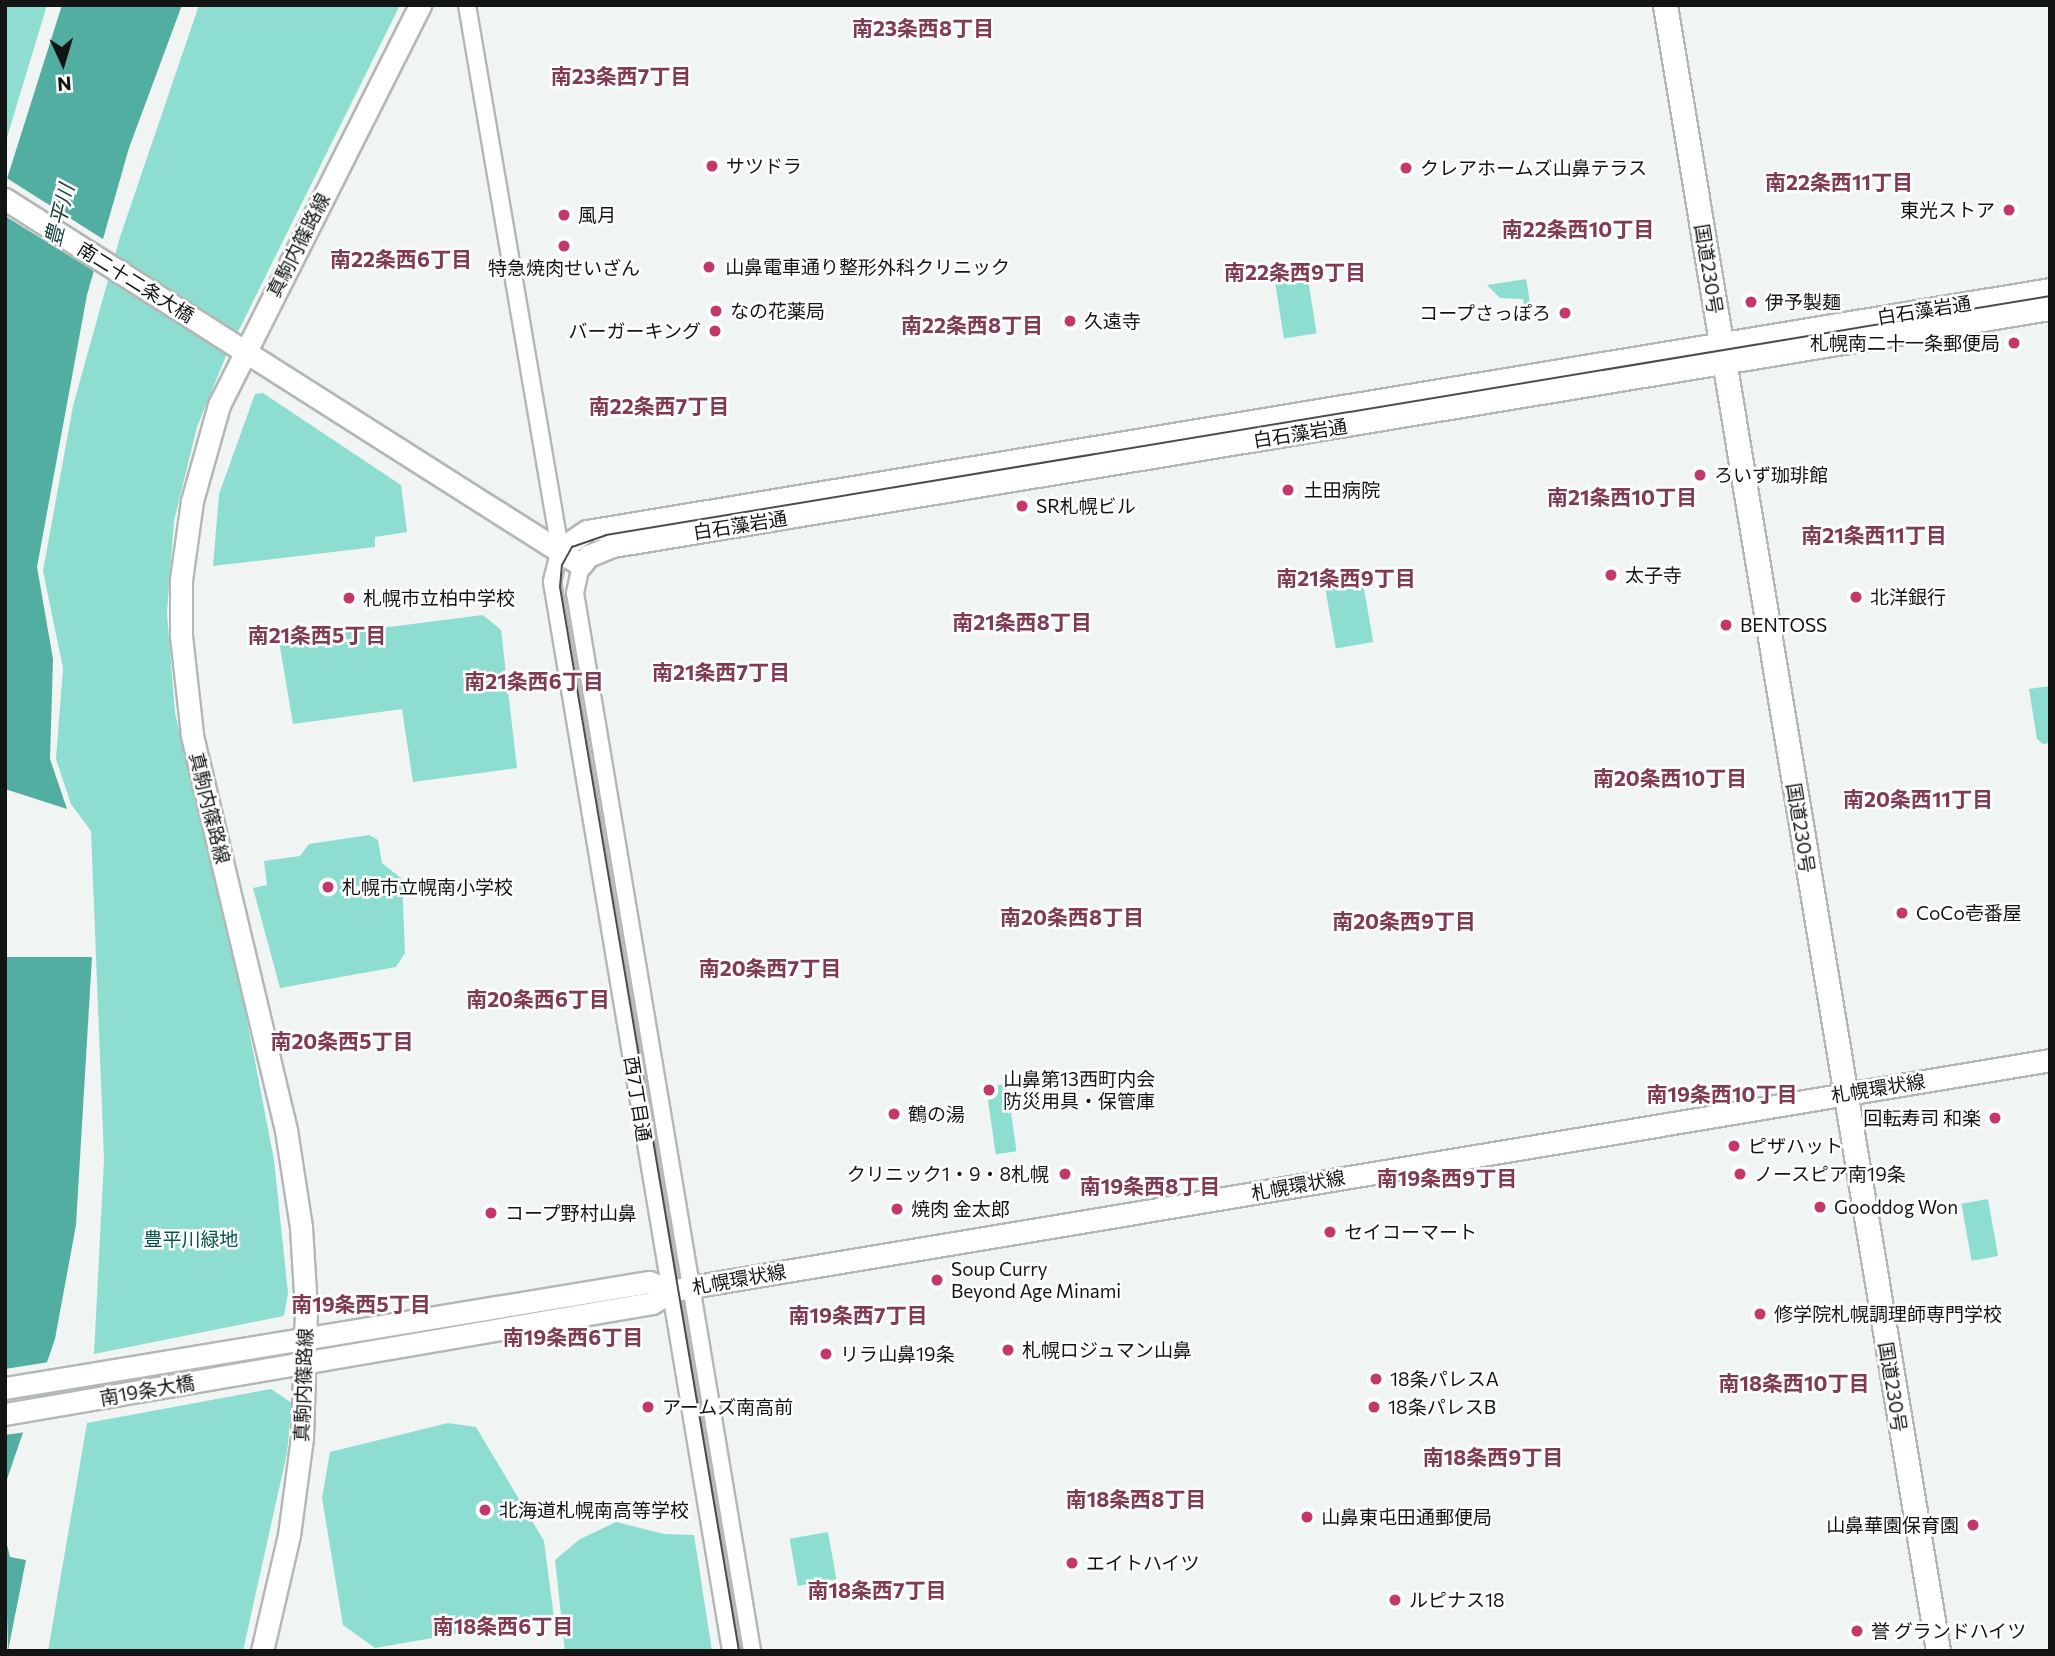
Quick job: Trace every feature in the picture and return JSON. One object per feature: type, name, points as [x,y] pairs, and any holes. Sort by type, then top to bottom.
[{"type":"highway","name":"国道230号","points":[[1665,5],[1938,1651]]},
{"type":"main road","name":"真駒内篠路線","points":[[262,1651],[296,1494],[300,1227],[286,1130],[192,734],[181,636],[181,580],[192,502],[210,430],[238,346],[420,5]]},
{"type":"main road","name":"南二十二条大橋","points":[[5,200],[238,346]]},
{"type":"main road","name":"白石藻岩通","points":[[581,565],[588,556],[613,546],[1723,353],[2050,289]]},
{"type":"main road","name":"白石藻岩通","points":[[560,549],[587,531],[1723,353],[2050,309]]},
{"type":"main road","points":[[238,346],[560,549],[581,565]]},
{"type":"main road","name":"札幌環状線","points":[[297,1364],[652,1303],[681,1289],[2050,1060]]},
{"type":"main road","name":"札幌環状線","points":[[297,1339],[649,1282],[681,1289]]},
{"type":"main road","name":"南19条大橋","points":[[5,1388],[297,1339]]},
{"type":"main road","name":"南19条大橋","points":[[5,1414],[297,1364]]},
{"type":"street","points":[[467,5],[560,549]]},
{"type":"street","name":"西7丁目通","points":[[560,549],[552,582],[681,1289],[752,1651]]},
{"type":"street","name":"西7丁目通","points":[[581,565],[575,593],[681,1289],[731,1651]]},
{"type":"green space","points":[[5,5],[47,5],[5,144]]},
{"type":"green space","name":"豊平川緑地","points":[[199,5],[400,5],[226,356],[197,427],[174,521],[167,613],[175,713],[243,999],[274,1160],[288,1293],[284,1316],[94,1354],[104,1159],[91,831],[71,804],[56,759],[63,668],[43,571],[73,406],[120,237]]},
{"type":"green space","points":[[1307,273],[1317,333],[1284,338],[1274,278]]},
{"type":"green space","points":[[1526,279],[1533,320],[1527,321],[1523,299],[1500,298],[1487,285]]},
{"type":"green space","points":[[263,393],[401,485],[407,532],[375,537],[375,547],[213,566],[219,494],[255,394]]},
{"type":"green space","points":[[1362,578],[1373,642],[1336,649],[1325,585]]},
{"type":"green space","points":[[483,615],[501,630],[517,768],[413,782],[402,709],[293,724],[279,641]]},
{"type":"green space","points":[[2050,686],[2050,743],[2043,744],[2037,739],[2029,689]]},
{"type":"green space","points":[[369,835],[378,840],[382,863],[402,879],[405,953],[396,967],[280,988],[253,888],[267,885],[264,861],[300,856],[309,844]]},
{"type":"green space","points":[[1007,1084],[1016,1151],[996,1154],[986,1087]]},
{"type":"green space","points":[[1988,1199],[1998,1256],[1971,1261],[1961,1204]]},
{"type":"green space","points":[[271,1389],[292,1403],[287,1453],[243,1651],[48,1651],[87,1423]]},
{"type":"green space","points":[[448,1423],[476,1427],[544,1541],[554,1617],[375,1648],[343,1625],[322,1498],[330,1452]]},
{"type":"green space","points":[[616,1522],[664,1534],[694,1535],[712,1651],[565,1651],[555,1560],[580,1539]]},
{"type":"green space","points":[[828,1532],[836,1579],[798,1586],[790,1539]]},
{"type":"water","name":"豊平川","points":[[62,5],[182,5],[129,148],[87,295],[37,567],[53,659],[50,759],[67,809],[5,789],[5,185]]},
{"type":"water","points":[[5,957],[92,957],[76,1225],[55,1339],[5,1485]]},
{"type":"water","points":[[5,1537],[10,1557],[26,1560],[8,1651]]},
{"type":"pier","points":[[5,177],[106,241],[97,273],[5,216]]},
{"type":"pier","points":[[49,1362],[26,1432],[5,1435],[5,1369]]},
{"type":"tram line","points":[[739,1651],[560,587],[562,565],[572,547],[606,535],[2050,296]]},
{"type":"place","name":"サツドラ","points":[[712,166]]},
{"type":"place","name":"クレアホームズ山鼻テラス","points":[[1406,168]]},
{"type":"place","name":"東光ストア","points":[[2009,210]]},
{"type":"place","name":"風月","points":[[564,215]]},
{"type":"place","name":"特急焼肉せいざん","points":[[564,246]]},
{"type":"place","name":"山鼻電車通り整形外科クリニック","points":[[709,267]]},
{"type":"place","name":"伊予製麺","points":[[1751,302]]},
{"type":"place","name":"なの花薬局","points":[[716,311]]},
{"type":"place","name":"コープさっぽろ","points":[[1565,313]]},
{"type":"place","name":"久遠寺","points":[[1070,321]]},
{"type":"place","name":"バーガーキング","points":[[715,331]]},
{"type":"place","name":"札幌南二十一条郵便局","points":[[2014,343]]},
{"type":"place","name":"ろいず珈琲館","points":[[1700,475]]},
{"type":"place","name":"土田病院","points":[[1288,490]]},
{"type":"place","name":"SR札幌ビル","points":[[1022,506]]},
{"type":"place","name":"太子寺","points":[[1611,575]]},
{"type":"place","name":"北洋銀行","points":[[1856,597]]},
{"type":"place","name":"札幌市立柏中学校","points":[[349,598]]},
{"type":"place","name":"BENTOSS","points":[[1726,625]]},
{"type":"place","name":"札幌市立幌南小学校","points":[[328,887]]},
{"type":"place","name":"CoCo壱番屋","points":[[1902,913]]},
{"type":"place","name":"山鼻第13西町内会 防災用具・保管庫","points":[[989,1090]]},
{"type":"place","name":"鶴の湯","points":[[894,1114]]},
{"type":"place","name":"回転寿司 和楽","points":[[1995,1118]]},
{"type":"place","name":"ピザハット","points":[[1734,1146]]},
{"type":"place","name":"クリニック1・9・8札幌","points":[[1065,1174]]},
{"type":"place","name":"ノースピア南19条","points":[[1740,1174]]},
{"type":"place","name":"Gooddog Won","points":[[1820,1207]]},
{"type":"place","name":"焼肉 金太郎","points":[[897,1209]]},
{"type":"place","name":"コープ野村山鼻","points":[[491,1213]]},
{"type":"place","name":"セイコーマート","points":[[1330,1232]]},
{"type":"place","name":"Soup Curry Beyond Age Minami","points":[[937,1280]]},
{"type":"place","name":"修学院札幌調理師専門学校","points":[[1760,1314]]},
{"type":"place","name":"札幌ロジュマン山鼻","points":[[1008,1350]]},
{"type":"place","name":"リラ山鼻19条","points":[[826,1354]]},
{"type":"place","name":"18条パレスA","points":[[1376,1379]]},
{"type":"place","name":"アームズ南高前","points":[[648,1407]]},
{"type":"place","name":"18条パレスB","points":[[1374,1407]]},
{"type":"place","name":"北海道札幌南高等学校","points":[[485,1510]]},
{"type":"place","name":"山鼻東屯田通郵便局","points":[[1307,1517]]},
{"type":"place","name":"山鼻華園保育園","points":[[1973,1525]]},
{"type":"place","name":"エイトハイツ","points":[[1072,1563]]},
{"type":"place","name":"ルピナス18","points":[[1395,1600]]},
{"type":"place","name":"誉 グランドハイツ","points":[[1857,1631]]},
{"type":"district","name":"南23条西8丁目","points":[[923,28]]},
{"type":"district","name":"南23条西7丁目","points":[[621,76]]},
{"type":"district","name":"南22条西11丁目","points":[[1839,182]]},
{"type":"district","name":"南22条西10丁目","points":[[1578,229]]},
{"type":"district","name":"南22条西6丁目","points":[[401,259]]},
{"type":"district","name":"南22条西9丁目","points":[[1295,272]]},
{"type":"district","name":"南22条西8丁目","points":[[972,325]]},
{"type":"district","name":"南22条西7丁目","points":[[659,406]]},
{"type":"district","name":"南21条西10丁目","points":[[1622,497]]},
{"type":"district","name":"南21条西11丁目","points":[[1874,535]]},
{"type":"district","name":"南21条西9丁目","points":[[1346,578]]},
{"type":"district","name":"南21条西8丁目","points":[[1022,622]]},
{"type":"district","name":"南21条西5丁目","points":[[317,635]]},
{"type":"district","name":"南21条西7丁目","points":[[721,672]]},
{"type":"district","name":"南21条西6丁目","points":[[534,681]]},
{"type":"district","name":"南20条西10丁目","points":[[1670,778]]},
{"type":"district","name":"南20条西11丁目","points":[[1918,799]]},
{"type":"district","name":"南20条西8丁目","points":[[1072,917]]},
{"type":"district","name":"南20条西9丁目","points":[[1404,921]]},
{"type":"district","name":"南20条西7丁目","points":[[770,968]]},
{"type":"district","name":"南20条西6丁目","points":[[538,999]]},
{"type":"district","name":"南20条西5丁目","points":[[342,1041]]},
{"type":"district","name":"南19条西10丁目","points":[[1722,1094]]},
{"type":"district","name":"南19条西9丁目","points":[[1447,1178]]},
{"type":"district","name":"南19条西8丁目","points":[[1150,1186]]},
{"type":"district","name":"南19条西5丁目","points":[[361,1304]]},
{"type":"district","name":"南19条西7丁目","points":[[858,1315]]},
{"type":"district","name":"南19条西6丁目","points":[[573,1337]]},
{"type":"district","name":"南18条西10丁目","points":[[1794,1383]]},
{"type":"district","name":"南18条西9丁目","points":[[1493,1457]]},
{"type":"district","name":"南18条西8丁目","points":[[1136,1499]]},
{"type":"district","name":"南18条西7丁目","points":[[877,1590]]},
{"type":"district","name":"南18条西6丁目","points":[[503,1626]]}]
